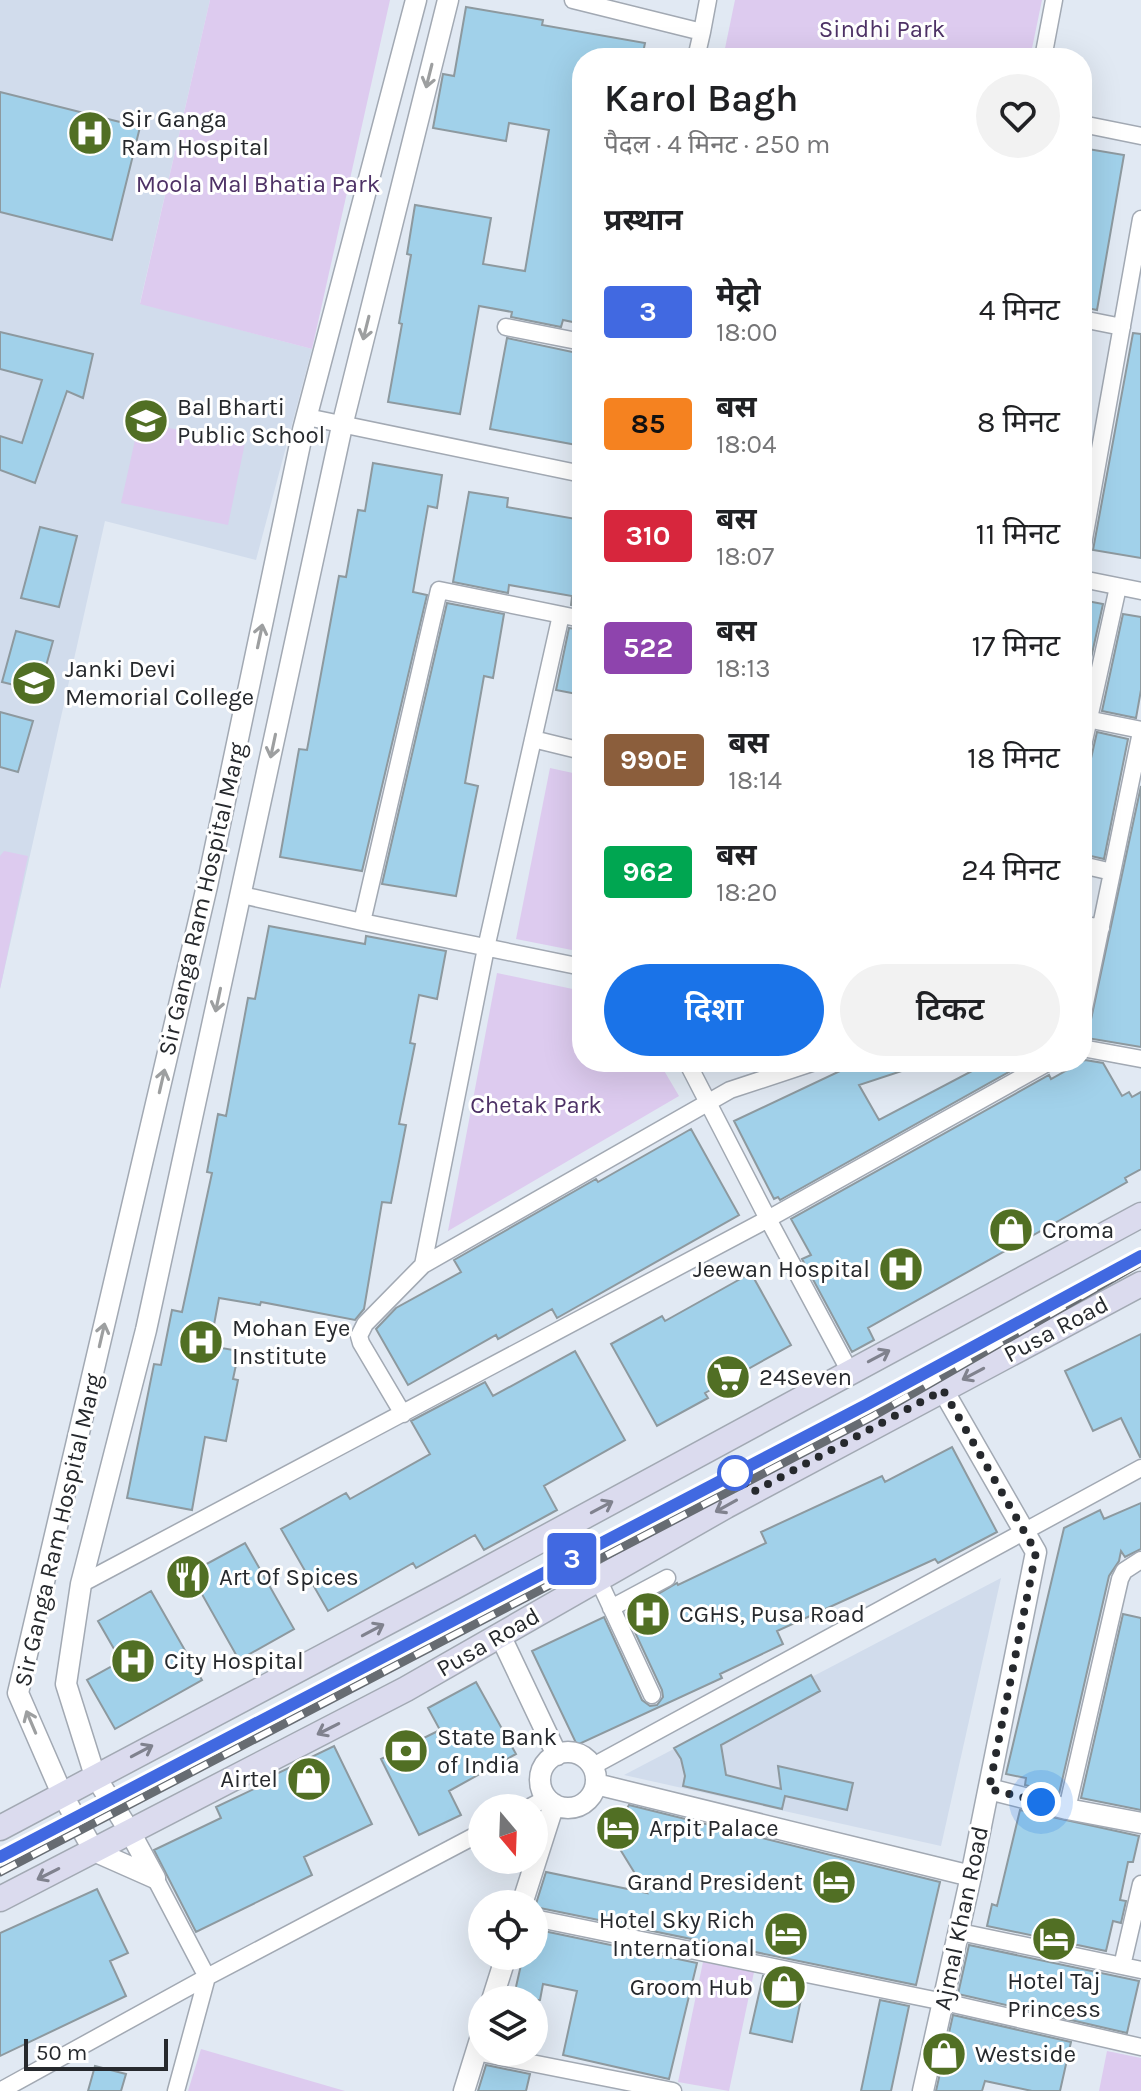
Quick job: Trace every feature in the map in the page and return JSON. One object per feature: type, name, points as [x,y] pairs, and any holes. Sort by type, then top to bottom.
[{"type":"main road","points":[[0,1828],[454,1587],[1141,1215]]},
{"type":"main road","name":"Pusa Road","points":[[0,1899],[406,1689],[726,1506],[1141,1284]]},
{"type":"street","name":"Sir Ganga Ram Hospital Marg","points":[[94,1851],[62,1794],[18,1693],[207,886],[307,417],[416,0]]},
{"type":"street","name":"Sir Ganga Ram Hospital Marg","points":[[155,1878],[95,1776],[66,1684],[81,1584],[146,1330],[342,426],[448,0]]},
{"type":"street","points":[[573,0],[702,32]]},
{"type":"street","points":[[698,48],[708,0]]},
{"type":"street","points":[[1045,48],[1054,0]]},
{"type":"street","points":[[1092,126],[1141,136]]},
{"type":"street","points":[[1092,494],[1141,219]]},
{"type":"street","points":[[1092,321],[1122,327]]},
{"type":"street","points":[[506,327],[572,340]]},
{"type":"street","points":[[307,417],[572,472]]},
{"type":"street","points":[[1092,581],[1141,591]]},
{"type":"street","points":[[1092,693],[1118,587]]},
{"type":"street","points":[[362,922],[439,590],[572,617]]},
{"type":"street","points":[[423,1265],[486,948],[561,615]]},
{"type":"street","points":[[1092,719],[1141,731],[1092,971]]},
{"type":"street","points":[[533,739],[572,749]]},
{"type":"street","points":[[1092,867],[1112,872]]},
{"type":"street","points":[[207,886],[572,965]]},
{"type":"street","points":[[1092,926],[1101,928]]},
{"type":"street","points":[[1092,1050],[1141,1059]]},
{"type":"street","points":[[693,1072],[850,1372]]},
{"type":"street","points":[[403,1414],[359,1336],[365,1324],[423,1265],[710,1103],[750,1082],[782,1072]]},
{"type":"street","points":[[81,1584],[768,1219],[1031,1072]]},
{"type":"street","name":"Ajmal Khan Road","points":[[923,2091],[960,1932],[1036,1552],[943,1390]]},
{"type":"street","points":[[971,1876],[595,1775],[580,1754],[570,1752],[557,1755],[541,1771],[542,1790],[550,1801],[572,1808],[581,1805],[588,1800],[595,1775],[1141,1468]]},
{"type":"street","points":[[1067,1809],[1120,1579],[1124,1571],[1141,1560]]},
{"type":"street","points":[[611,1608],[667,1578]]},
{"type":"street","points":[[598,1579],[652,1695]]},
{"type":"street","points":[[500,1635],[557,1755]]},
{"type":"street","points":[[989,1789],[1067,1809],[1141,1823]]},
{"type":"street","points":[[526,1890],[550,1801]]},
{"type":"street","points":[[0,2091],[468,1839]]},
{"type":"street","points":[[94,1851],[155,1878],[207,1977],[176,2091]]},
{"type":"street","points":[[1122,1966],[1141,1884]]},
{"type":"street","points":[[548,1921],[944,2002],[1141,2047]]},
{"type":"street","points":[[960,1932],[1141,1970]]},
{"type":"street","points":[[548,2059],[673,2091]]},
{"type":"street","points":[[464,2091],[472,2066]]},
{"type":"shaded area","points":[[0,0],[210,0],[140,303],[312,349],[256,560],[105,521],[0,989]]},
{"type":"shaded area","points":[[1001,1578],[941,1846],[624,1775]]},
{"type":"green space","name":"Moola Mal Bhatia Park","points":[[210,0],[390,0],[312,349],[140,304]]},
{"type":"green space","name":"Sindhi Park","points":[[735,0],[1042,0],[1032,48],[725,48]]},
{"type":"green space","points":[[139,422],[245,443],[228,525],[121,503]]},
{"type":"green space","points":[[550,768],[572,773],[572,950],[516,939]]},
{"type":"green space","points":[[4,851],[28,856],[0,989],[0,856]]},
{"type":"green space","name":"Chetak Park","points":[[497,973],[572,989],[572,1072],[665,1072],[679,1096],[448,1231]]},
{"type":"green space","points":[[703,1962],[754,1972],[729,2091],[678,2082]]},
{"type":"green space","points":[[201,2049],[345,2091],[188,2091]]},
{"type":"green space","points":[[1107,2051],[1141,2058],[1141,2091],[1099,2091]]},
{"type":"building","points":[[466,7],[543,20],[542,25],[645,43],[644,48],[572,48],[572,322],[563,320],[561,327],[511,317],[512,312],[479,306],[460,414],[388,402],[402,324],[399,323],[411,255],[407,254],[415,205],[491,218],[483,264],[525,271],[549,130],[509,123],[506,141],[433,128],[443,74],[454,76]]},
{"type":"building","points":[[0,92],[140,127],[112,240],[0,212]]},
{"type":"building","points":[[1092,150],[1124,155],[1097,310],[1092,309]]},
{"type":"building","points":[[0,332],[93,354],[83,398],[67,391],[35,483],[0,470],[0,436],[22,443],[42,380],[0,369]]},
{"type":"building","points":[[1133,333],[1141,334],[1141,558],[1093,550]]},
{"type":"building","points":[[507,338],[572,352],[572,444],[490,429]]},
{"type":"building","points":[[373,463],[442,475],[437,508],[428,506],[413,592],[427,595],[362,871],[280,857],[299,749],[307,750],[339,576],[346,577],[358,510],[365,511]]},
{"type":"building","points":[[469,492],[508,498],[507,507],[572,518],[572,596],[509,585],[508,593],[453,582]]},
{"type":"building","points":[[40,527],[77,536],[59,607],[21,598]]},
{"type":"building","points":[[1092,602],[1103,604],[1092,654]]},
{"type":"building","points":[[447,603],[504,614],[493,678],[484,676],[465,783],[478,786],[456,896],[382,884]]},
{"type":"building","points":[[1123,614],[1141,617],[1141,690],[1136,718],[1102,711]]},
{"type":"building","points":[[569,628],[572,628],[572,693],[556,690]]},
{"type":"building","points":[[16,631],[53,641],[39,691],[2,682]]},
{"type":"building","points":[[0,712],[33,721],[18,772],[0,767]]},
{"type":"building","points":[[1097,732],[1128,739],[1104,859],[1092,856],[1092,754]]},
{"type":"building","points":[[1141,786],[1141,1047],[1092,1039],[1092,1015]]},
{"type":"building","points":[[269,926],[365,944],[366,936],[446,951],[437,999],[419,995],[410,1043],[415,1044],[399,1124],[406,1125],[391,1203],[382,1202],[364,1309],[355,1320],[261,1302],[260,1305],[219,1298],[210,1346],[239,1351],[233,1379],[238,1380],[226,1441],[205,1437],[192,1510],[127,1498],[154,1364],[161,1365],[172,1310],[182,1312],[212,1173],[207,1172],[218,1114],[226,1116],[248,998],[255,999]]},
{"type":"building","points":[[1092,1061],[1103,1063],[1122,1096],[1129,1092],[1132,1097],[1141,1092],[1141,1169],[1125,1178],[1127,1182],[868,1328],[874,1340],[852,1352],[802,1259],[811,1255],[791,1219],[1049,1075],[1051,1079],[1064,1072],[1092,1072]]},
{"type":"building","points":[[838,1072],[899,1072],[859,1085],[879,1120],[970,1072],[1009,1072],[780,1200],[778,1197],[774,1199],[734,1121]]},
{"type":"building","points":[[691,1129],[739,1215],[557,1318],[552,1309],[498,1339],[496,1335],[408,1385],[376,1329],[396,1308],[461,1272],[454,1260]]},
{"type":"building","points":[[751,1273],[791,1345],[705,1393],[708,1398],[657,1426],[611,1344],[662,1316],[665,1321]]},
{"type":"building","points":[[1141,1334],[1140,1457],[1121,1418],[1093,1431],[1065,1371]]},
{"type":"building","points":[[575,1351],[625,1440],[544,1486],[557,1510],[484,1550],[475,1535],[416,1568],[413,1563],[328,1611],[281,1529],[346,1493],[350,1499],[430,1454],[411,1421],[485,1382],[493,1396]]},
{"type":"building","points":[[952,1447],[997,1532],[938,1563],[935,1559],[777,1631],[783,1644],[720,1674],[722,1678],[577,1745],[532,1651],[604,1617],[642,1700],[650,1706],[657,1705],[663,1697],[662,1690],[626,1613],[677,1583],[766,1543],[761,1532],[882,1476],[885,1482]]},
{"type":"building","points":[[1141,1503],[1141,1549],[1125,1557],[1121,1551],[1119,1561],[1109,1576],[1059,1794],[1025,1785],[1026,1778],[1006,1774],[1064,1528],[1100,1510],[1104,1519]]},
{"type":"building","points":[[245,1543],[294,1629],[239,1660],[190,1573]]},
{"type":"building","points":[[151,1591],[202,1680],[115,1729],[87,1680],[121,1661],[98,1621]]},
{"type":"building","points":[[1123,1614],[1141,1618],[1141,1810],[1081,1798]]},
{"type":"building","points":[[811,1675],[820,1691],[721,1745],[726,1775],[781,1789],[778,1766],[853,1783],[847,1810],[785,1796],[782,1809],[683,1786],[685,1776],[681,1759],[674,1748]]},
{"type":"building","points":[[476,1682],[516,1754],[449,1791],[461,1815],[419,1835],[381,1759],[440,1730],[428,1708]]},
{"type":"building","points":[[334,1746],[372,1824],[304,1857],[312,1875],[196,1932],[154,1850],[221,1818],[216,1807]]},
{"type":"building","points":[[629,1805],[940,1882],[916,1985],[548,1910],[548,1890],[540,1890],[548,1872],[647,1893],[607,1828],[621,1819]]},
{"type":"building","points":[[1020,1810],[1139,1836],[1133,1862],[1128,1862],[1120,1900],[1126,1901],[1121,1923],[1113,1921],[1106,1951],[987,1926],[992,1904],[997,1906]]},
{"type":"building","points":[[97,1889],[128,1953],[110,1961],[126,1996],[0,2056],[0,1933]]},
{"type":"building","points":[[548,1932],[697,1963],[669,2079],[563,2055],[577,1991],[543,1984],[516,1986],[520,1970],[548,1970]]},
{"type":"building","points":[[969,1945],[1139,1981],[1127,2033],[958,1994]]},
{"type":"building","points":[[763,1976],[804,1985],[792,2042],[750,2033]]},
{"type":"building","points":[[880,2000],[909,2006],[891,2091],[861,2091]]},
{"type":"building","points":[[953,2015],[1071,2042],[1060,2091],[1032,2091],[985,2081],[982,2091],[936,2091]]},
{"type":"building","points":[[95,2066],[126,2074],[121,2091],[88,2091]]},
{"type":"building","points":[[486,2066],[530,2074],[526,2091],[478,2091]]},
{"type":"railway","points":[[0,1872],[873,1416],[1141,1262]]},
{"type":"railway","points":[[695,1494],[928,1371]]},
{"type":"railway","points":[[0,1857],[443,1626]]},
{"type":"metro line","name":"3","points":[[0,1857],[866,1405],[1141,1256]]},
{"type":"place","name":"Sir Ganga Ram Hospital","points":[[90,133]]},
{"type":"place","name":"Bal Bharti Public School","points":[[146,421]]},
{"type":"place","name":"Janki Devi Memorial College","points":[[34,683]]},
{"type":"place","name":"Croma","points":[[1011,1230]]},
{"type":"place","name":"Jeewan Hospital","points":[[901,1269]]},
{"type":"place","name":"Mohan Eye Institute","points":[[201,1342]]},
{"type":"place","name":"24Seven","points":[[728,1377]]},
{"type":"place","name":"Art Of Spices","points":[[188,1577]]},
{"type":"place","name":"CGHS, Pusa Road","points":[[648,1614]]},
{"type":"place","name":"City Hospital","points":[[133,1661]]},
{"type":"place","name":"State Bank of India","points":[[406,1751]]},
{"type":"place","name":"Airtel","points":[[309,1779]]},
{"type":"place","name":"Arpit Palace","points":[[618,1828]]},
{"type":"place","name":"Grand President","points":[[834,1882]]},
{"type":"place","name":"Hotel Sky Rich International","points":[[786,1934]]},
{"type":"place","name":"Hotel Taj Princess","points":[[1054,1939]]},
{"type":"place","name":"Groom Hub","points":[[784,1987]]},
{"type":"place","name":"Westside","points":[[944,2054]]},
{"type":"route","points":[[735,1473],[753,1492],[943,1390],[1036,1552],[989,1789],[1041,1802]]}]
